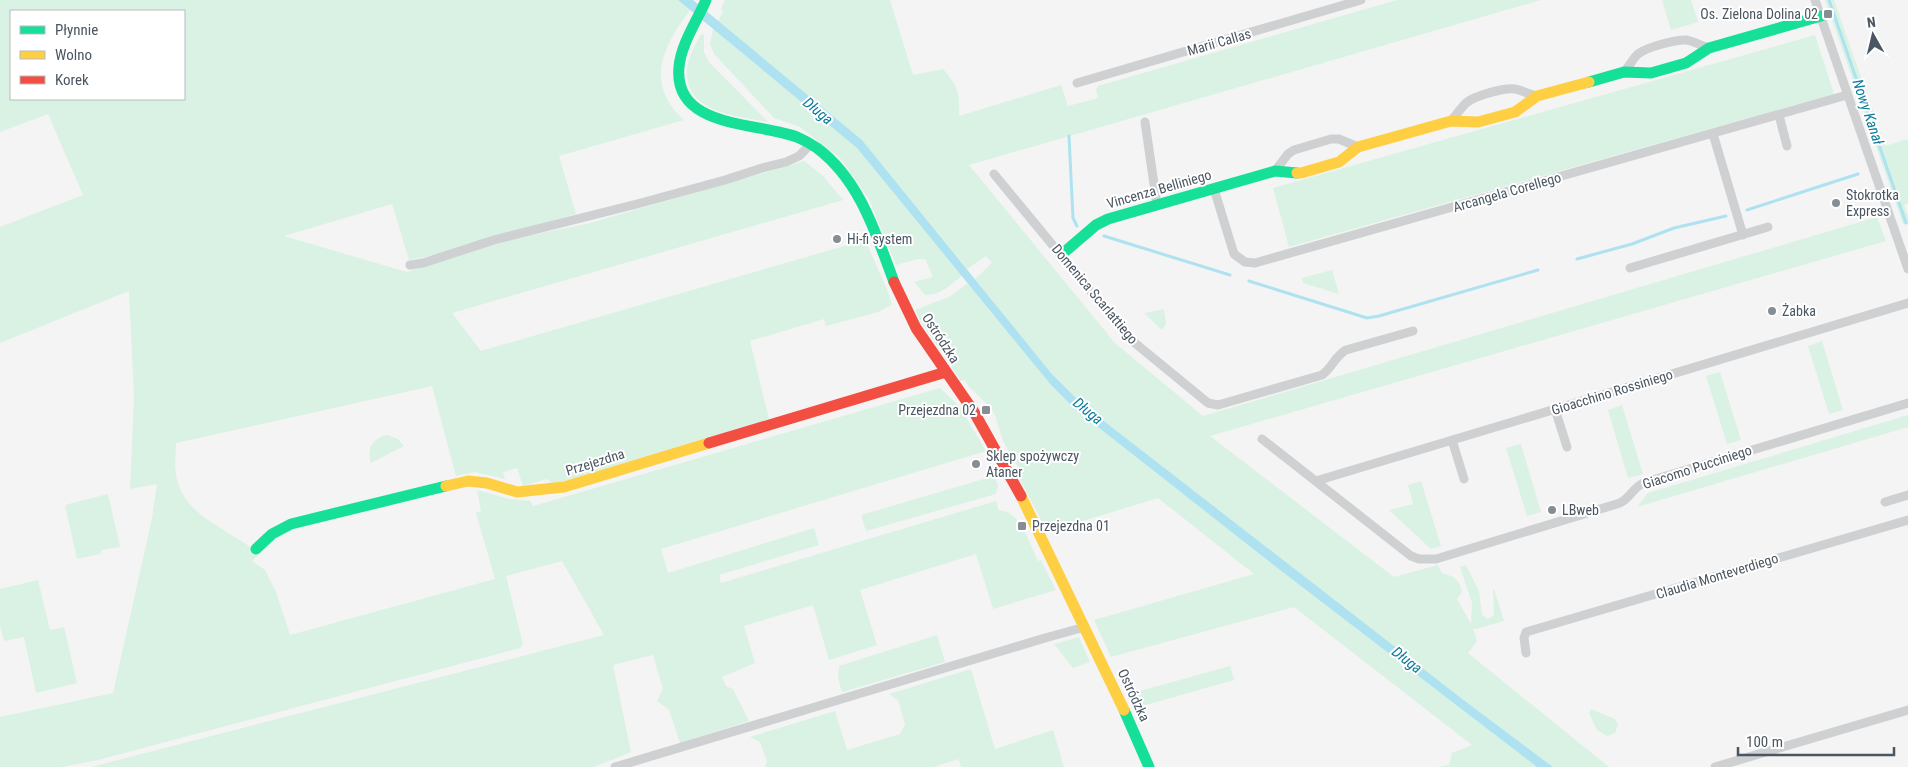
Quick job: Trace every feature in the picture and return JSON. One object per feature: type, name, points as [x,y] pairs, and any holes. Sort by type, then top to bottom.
[{"type":"street","name":"Marii Callas","points":[[1077,83],[1361,0]]},
{"type":"street","points":[[1815,0],[1908,269]]},
{"type":"street","name":"Ostródzka","points":[[706,1],[680,64],[679,74],[683,91],[692,105],[707,116],[767,128],[799,138],[810,144],[834,164],[851,185],[861,200],[873,225],[900,298],[910,319],[976,416],[1010,474],[1085,627],[1149,767]]},
{"type":"street","name":"Vincenza Belliniego","points":[[1062,255],[1102,222],[1275,171],[1301,173],[1339,162],[1358,147],[1451,121],[1478,122],[1515,112],[1537,96],[1624,72],[1650,73],[1677,66],[1686,63],[1709,48],[1821,16]]},
{"type":"street","points":[[1624,72],[1638,54],[1646,49],[1678,40],[1689,40],[1699,46],[1709,48]]},
{"type":"street","points":[[1451,121],[1473,98],[1507,89],[1516,89],[1526,94],[1537,96]]},
{"type":"street","name":"Arcangela Corellego","points":[[1214,189],[1234,254],[1246,262],[1255,263],[1847,95]]},
{"type":"street","points":[[1779,115],[1787,146]]},
{"type":"street","points":[[1145,122],[1157,205]]},
{"type":"street","points":[[1713,134],[1743,234]]},
{"type":"street","points":[[1275,171],[1288,154],[1294,150],[1331,139],[1339,139],[1358,147]]},
{"type":"street","points":[[410,265],[423,263],[525,232],[637,204],[786,162],[799,156],[810,144]]},
{"type":"street","name":"Domenica Scarlattiego","points":[[994,174],[1130,339],[1208,403],[1218,405],[1322,375],[1327,371],[1339,353],[1413,331]]},
{"type":"street","points":[[1630,268],[1768,227]]},
{"type":"street","name":"Gioacchino Rossiniego","points":[[1316,481],[1908,303]]},
{"type":"street","name":"Przejezdna","points":[[256,549],[272,532],[292,524],[468,481],[487,482],[517,492],[564,488],[932,378],[946,372]]},
{"type":"street","name":"Giacomo Pucciniego","points":[[1316,481],[1411,556],[1419,559],[1436,559],[1620,503],[1636,487],[1646,482],[1908,403]]},
{"type":"street","points":[[1555,409],[1567,447]]},
{"type":"street","points":[[1262,438],[1316,481]]},
{"type":"street","points":[[1452,440],[1464,480]]},
{"type":"street","points":[[1885,502],[1908,495]]},
{"type":"street","name":"Claudia Monteverdiego","points":[[1526,653],[1524,638],[1526,632],[1908,520]]},
{"type":"street","points":[[615,767],[1085,627]]},
{"type":"street","points":[[1715,767],[1908,710]]},
{"type":"green space","points":[[0,0],[678,0],[690,10],[672,37],[666,51],[661,79],[664,93],[684,120],[559,156],[576,214],[439,254],[409,260],[392,204],[284,236],[407,272],[509,240],[590,223],[804,161],[822,175],[843,200],[452,313],[481,351],[865,240],[892,305],[878,312],[826,326],[824,319],[750,341],[769,419],[565,481],[552,483],[547,479],[523,486],[517,468],[503,472],[505,479],[475,472],[456,476],[432,386],[176,443],[175,466],[178,483],[185,497],[194,509],[206,519],[259,554],[252,561],[265,570],[276,592],[290,635],[495,579],[476,513],[481,511],[477,490],[509,499],[530,501],[533,506],[940,388],[960,407],[986,451],[661,549],[668,573],[814,528],[819,545],[719,575],[721,583],[996,501],[999,511],[1012,515],[1023,529],[1038,561],[1041,560],[1056,590],[993,609],[976,554],[860,590],[877,645],[829,660],[813,605],[744,626],[755,663],[722,677],[726,686],[733,689],[749,721],[680,743],[669,710],[657,701],[663,689],[653,655],[613,665],[631,752],[594,767],[91,767],[604,635],[562,561],[506,576],[523,644],[520,648],[98,760],[62,767],[0,767],[0,717],[113,693],[152,518],[157,484],[130,489],[134,397],[129,291],[0,343],[0,227],[83,195],[48,114],[0,132]]},
{"type":"green space","points":[[725,0],[890,0],[913,75],[943,69],[957,90],[959,116],[1061,85],[1068,106],[1098,98],[1096,90],[1098,86],[1397,0],[1541,0],[969,165],[1115,343],[1203,416],[1877,217],[1886,241],[1210,436],[1394,577],[1438,565],[1442,573],[1458,581],[1462,592],[1457,599],[1471,624],[1472,603],[1460,567],[1466,565],[1479,591],[1482,615],[1488,619],[1494,615],[1494,589],[1504,621],[1476,629],[1473,628],[1477,641],[1468,653],[1609,767],[1553,767],[1461,698],[1082,404],[1051,373],[975,279],[992,263],[986,256],[967,269],[862,140],[718,21],[723,12],[721,9]]},
{"type":"green space","points":[[1662,0],[1691,0],[1698,22],[1671,30]]},
{"type":"green space","points":[[1825,0],[1834,0],[1885,146],[1908,139],[1908,203],[1904,205],[1908,215],[1908,223],[1903,224]]},
{"type":"green space","points":[[713,29],[857,148],[962,276],[940,292],[925,295],[914,282],[933,277],[925,259],[896,265],[869,199],[840,158],[800,127],[774,118],[714,54],[710,44]]},
{"type":"green space","points":[[701,34],[704,35],[704,52],[709,62],[768,122],[715,110],[703,104],[694,95],[688,84],[687,69]]},
{"type":"green space","points":[[1815,35],[1834,94],[1289,247],[1273,188]]},
{"type":"green space","points":[[1332,270],[1339,294],[1303,283],[1302,278]]},
{"type":"green space","points":[[968,283],[1051,385],[1075,409],[1280,570],[1537,767],[1438,767],[1449,765],[1452,753],[1472,745],[1294,607],[1111,657],[1094,620],[1254,574],[1158,498],[1047,532],[1019,477],[1023,475],[1003,441],[995,415],[990,407],[969,387],[965,380],[961,381],[915,310],[951,296]]},
{"type":"green space","points":[[1164,309],[1166,324],[1162,330],[1144,313]]},
{"type":"green space","points":[[1822,341],[1843,410],[1829,414],[1808,346]]},
{"type":"green space","points":[[1720,372],[1741,440],[1727,444],[1706,376]]},
{"type":"green space","points":[[1622,405],[1643,474],[1628,478],[1608,410]]},
{"type":"green space","points":[[1908,415],[1908,427],[1637,507],[1648,493]]},
{"type":"green space","points":[[388,435],[398,439],[404,446],[371,463],[369,453],[372,444],[378,438]]},
{"type":"green space","points":[[1521,444],[1541,512],[1527,516],[1506,448]]},
{"type":"green space","points":[[994,476],[998,485],[996,494],[866,531],[861,515]]},
{"type":"green space","points":[[1421,481],[1441,546],[1431,549],[1389,510],[1413,504],[1408,485]]},
{"type":"green space","points":[[108,494],[120,547],[102,550],[100,554],[77,559],[65,505]]},
{"type":"green space","points":[[38,580],[50,630],[64,627],[77,683],[36,693],[24,637],[4,641],[0,625],[0,589]]},
{"type":"green space","points":[[937,635],[945,662],[842,692],[838,678],[839,666]]},
{"type":"green space","points":[[1079,637],[1090,662],[1073,668],[1054,644]]},
{"type":"green space","points":[[1230,666],[1234,680],[1135,708],[1129,694]]},
{"type":"green space","points":[[971,669],[995,749],[1053,730],[1064,767],[961,767],[959,759],[933,767],[765,767],[767,761],[760,742],[750,737],[835,711],[847,750],[900,734],[905,724],[898,700],[889,694]]},
{"type":"green space","points":[[1591,709],[1615,719],[1618,725],[1615,733],[1607,736],[1597,730],[1589,713]]},
{"type":"water","name":"Długa","points":[[678,0],[693,0],[862,140],[1051,373],[1082,404],[1461,698],[1553,767],[1537,767],[1280,570],[1075,409],[1051,385],[857,148]]},
{"type":"waterway","name":"Nowy Kanał","points":[[1829,0],[1906,223]]},
{"type":"waterway","points":[[1069,136],[1073,218],[1077,226]]},
{"type":"waterway","points":[[1747,210],[1858,174]]},
{"type":"waterway","points":[[1577,259],[1632,244],[1674,228],[1726,216]]},
{"type":"waterway","points":[[1104,236],[1230,275]]},
{"type":"waterway","points":[[1249,281],[1367,318],[1538,270]]},
{"type":"traffic: fast","points":[[706,0],[680,58],[681,87],[689,102],[703,112],[721,120],[797,137],[817,148],[832,161],[845,176],[865,209],[894,282]]},
{"type":"traffic: fast","points":[[1589,82],[1624,72],[1651,73],[1686,63],[1709,48],[1821,16]]},
{"type":"traffic: fast","points":[[1061,255],[1096,225],[1108,219],[1275,171],[1297,173]]},
{"type":"traffic: fast","points":[[256,549],[272,534],[291,524],[446,486]]},
{"type":"traffic: fast","points":[[1124,710],[1149,767]]},
{"type":"traffic: slow","points":[[1297,173],[1339,162],[1358,147],[1451,121],[1478,122],[1515,112],[1537,96],[1589,82]]},
{"type":"traffic: slow","points":[[446,486],[468,481],[487,483],[517,492],[564,487],[709,443]]},
{"type":"traffic: slow","points":[[1021,496],[1124,710]]},
{"type":"traffic: jam","points":[[894,282],[916,328],[974,412],[1021,496]]},
{"type":"traffic: jam","points":[[709,443],[946,372]]},
{"type":"place","name":"Os. Zielona Dolina 02","points":[[1828,14]]},
{"type":"place","name":"Stokrotka Express","points":[[1836,203]]},
{"type":"place","name":"Hi-fi system","points":[[837,239]]},
{"type":"place","name":"Żabka","points":[[1772,311]]},
{"type":"place","name":"Przejezdna 02","points":[[986,410]]},
{"type":"place","name":"Sklep spożywczy Ataner","points":[[976,464]]},
{"type":"place","name":"LBweb","points":[[1552,510]]},
{"type":"place","name":"Przejezdna 01","points":[[1022,526]]}]
